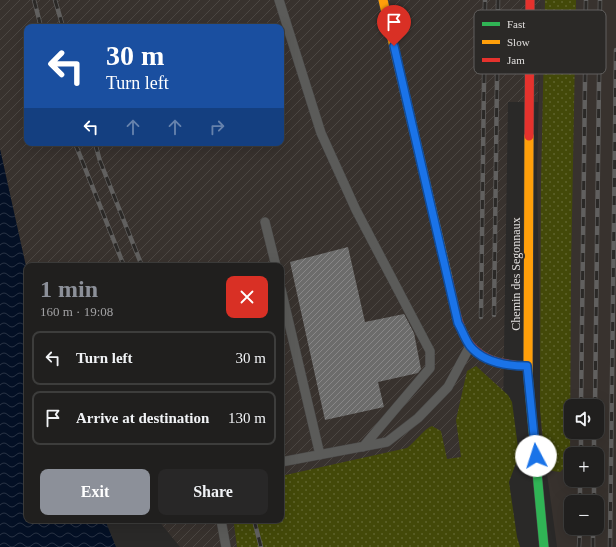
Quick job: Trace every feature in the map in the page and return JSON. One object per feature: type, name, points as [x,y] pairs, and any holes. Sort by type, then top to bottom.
[{"type":"street","points":[[384,0],[458,323],[470,346],[493,362],[527,366]]},
{"type":"street","name":"Chemin des Segonnaux","points":[[530,0],[530,10]]},
{"type":"street","name":"Chemin des Segonnaux","points":[[529,74],[527,366],[544,547]]},
{"type":"lane","points":[[279,0],[321,133],[356,210],[430,351],[430,368],[363,447]]},
{"type":"lane","points":[[266,222],[275,263]]},
{"type":"lane","points":[[284,302],[320,455]]},
{"type":"lane","points":[[284,461],[387,442],[418,418],[448,387],[470,346]]},
{"type":"lane","points":[[222,523],[226,547]]},
{"type":"shaded area","points":[[0,0],[541,0],[541,10],[474,10],[474,74],[539,74],[538,102],[508,102],[502,474],[505,547],[180,547],[160,523],[284,523],[284,263],[25,263],[0,149]]},
{"type":"shaded area","points":[[541,0],[616,0],[616,547],[557,547],[541,430],[537,173],[539,74],[606,74],[606,10],[541,10]]},
{"type":"green space","points":[[545,0],[576,0],[576,10],[545,10]]},
{"type":"green space","points":[[543,74],[575,74],[570,399],[564,399],[564,439],[570,439],[570,447],[564,447],[564,468],[560,472],[546,470],[540,410],[541,182]]},
{"type":"green space","points":[[476,366],[508,395],[512,402],[519,455],[509,482],[517,537],[520,547],[237,547],[234,523],[284,523],[284,475],[407,448],[432,426],[441,431],[447,459],[461,457],[456,420],[467,371]]},
{"type":"water","points":[[0,149],[25,263],[24,263],[24,523],[106,523],[116,547],[0,547]]},
{"type":"building","points":[[348,247],[365,322],[404,314],[414,333],[421,369],[418,373],[378,382],[384,407],[325,420],[290,262]]},
{"type":"railway","points":[[34,0],[40,24]]},
{"type":"railway","points":[[55,0],[62,24]]},
{"type":"railway","points":[[485,0],[485,10]]},
{"type":"railway","points":[[498,0],[498,10]]},
{"type":"railway","points":[[586,0],[586,10]]},
{"type":"railway","points":[[600,0],[600,10]]},
{"type":"railway","points":[[610,547],[616,50]]},
{"type":"railway","points":[[481,317],[484,74]]},
{"type":"railway","points":[[494,315],[497,74]]},
{"type":"railway","points":[[581,399],[585,74]]},
{"type":"railway","points":[[595,399],[599,74]]},
{"type":"railway","points":[[76,146],[123,263]]},
{"type":"railway","points":[[96,146],[100,161],[141,263]]},
{"type":"railway","points":[[581,439],[581,447]]},
{"type":"railway","points":[[594,439],[594,447]]},
{"type":"railway","points":[[580,487],[580,495]]},
{"type":"railway","points":[[594,487],[594,495]]},
{"type":"railway","points":[[255,523],[261,547]]},
{"type":"railway","points":[[579,547],[580,535]]},
{"type":"railway","points":[[593,535],[593,547]]},
{"type":"traffic: fast","points":[[528,376],[544,547]]},
{"type":"traffic: slow","points":[[383,0],[448,278]]},
{"type":"traffic: slow","points":[[528,376],[529,136]]},
{"type":"traffic: jam","points":[[530,0],[530,10]]},
{"type":"traffic: jam","points":[[529,74],[529,136]]},
{"type":"traffic: jam","points":[[448,278],[456,314],[461,329],[468,342],[477,352],[489,359],[505,364],[527,366]]},
{"type":"route","points":[[394,46],[458,323],[470,346],[493,362],[527,366],[536,456]]}]
